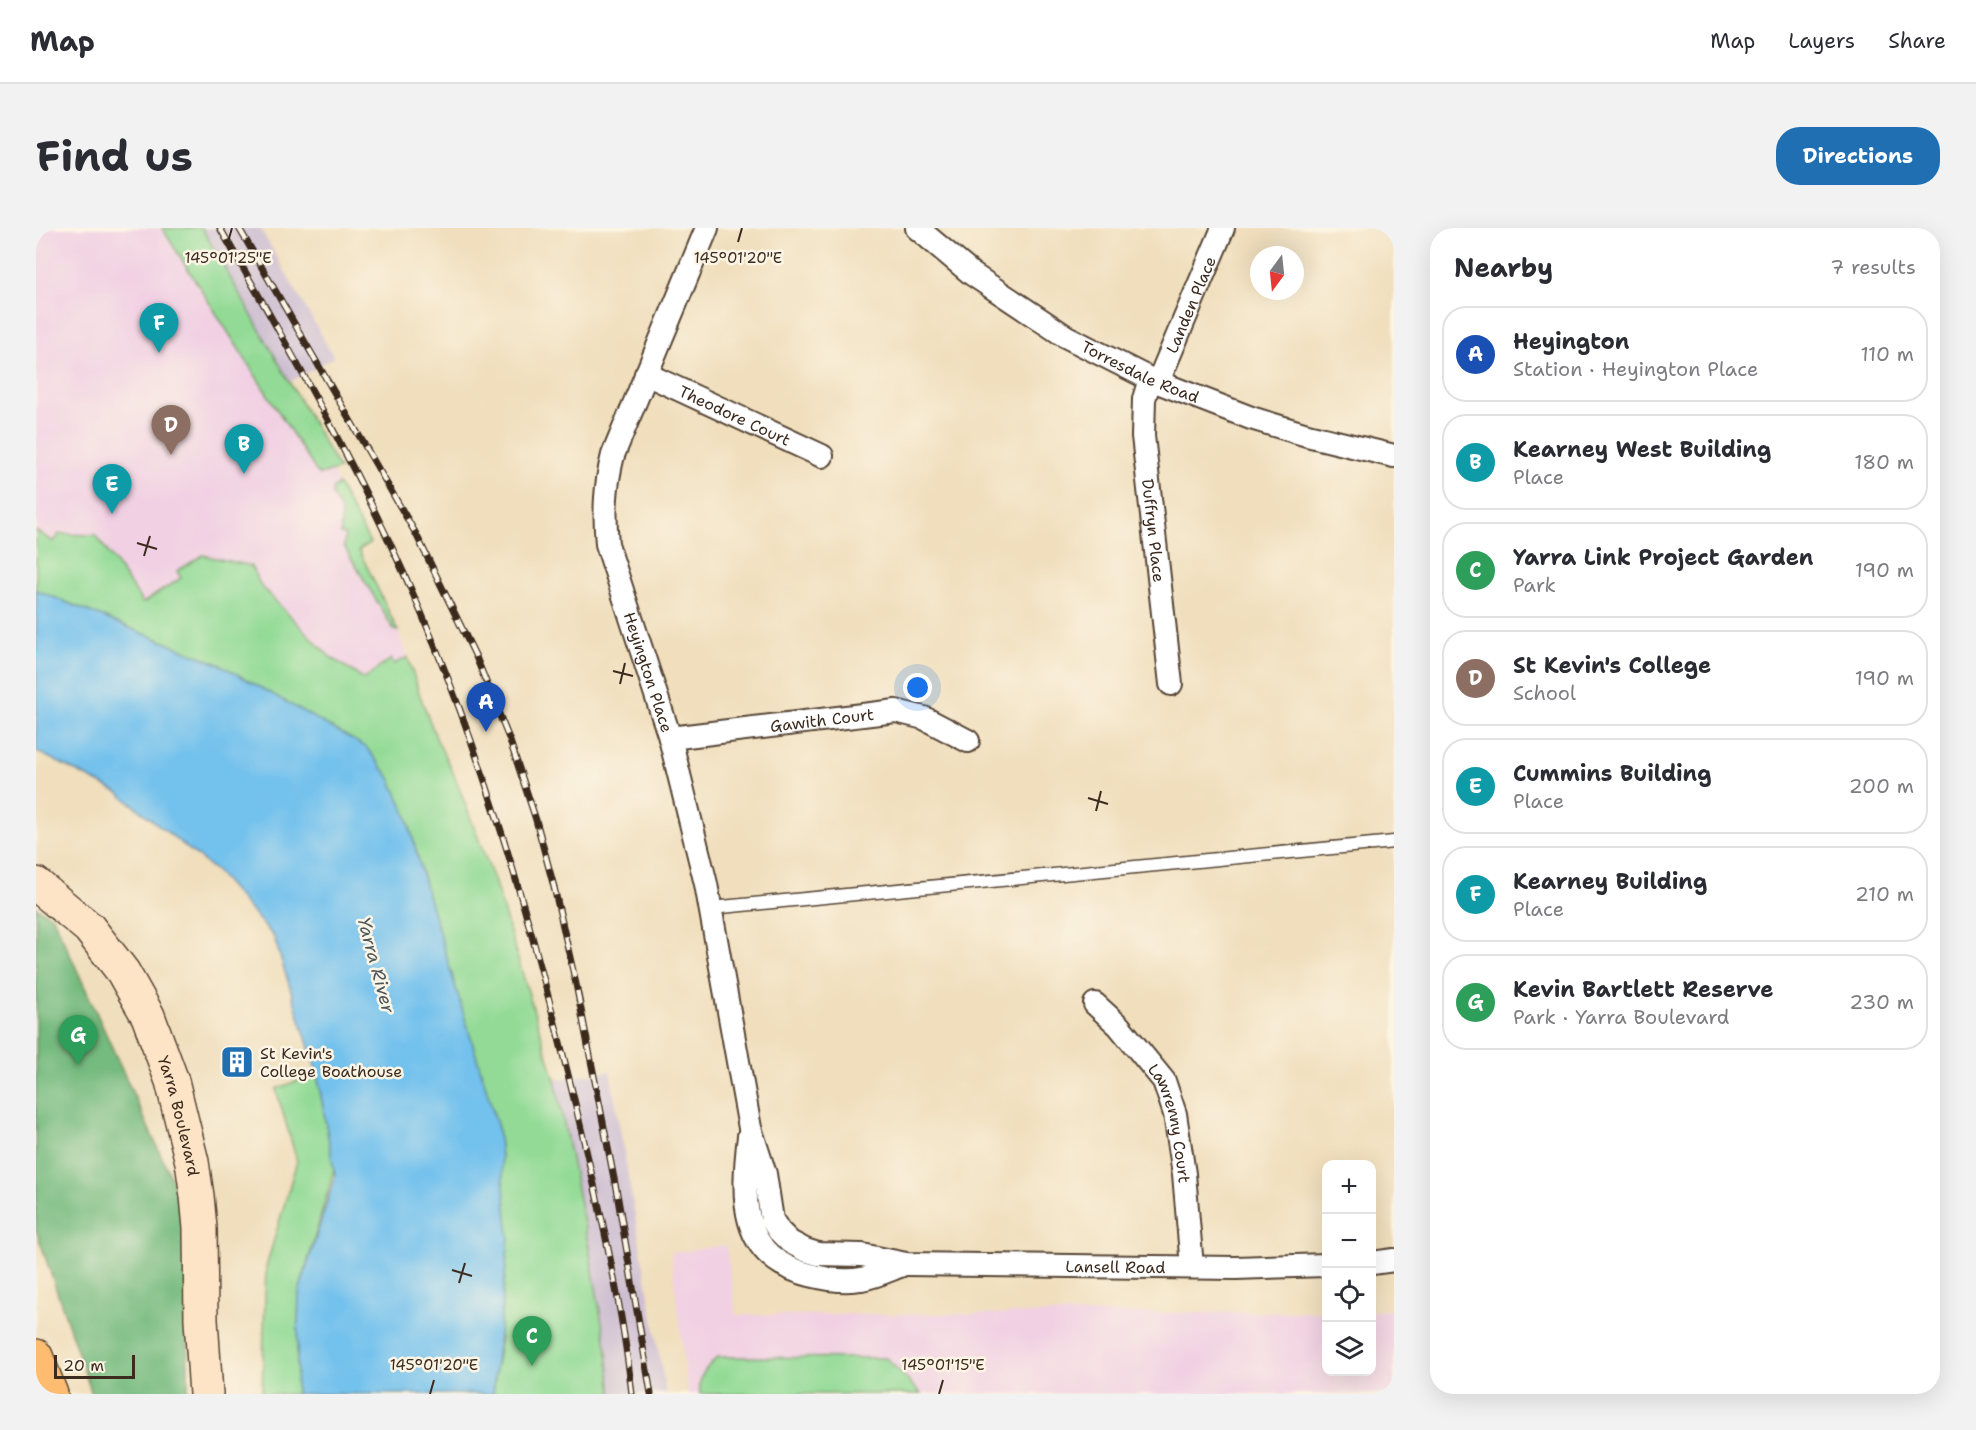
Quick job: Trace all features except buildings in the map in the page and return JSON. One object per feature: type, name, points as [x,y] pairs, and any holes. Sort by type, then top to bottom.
[{"type":"highway","points":[[36,1356],[51,1394]]},
{"type":"street","name":"Heyington Place","points":[[706,228],[613,455],[606,482],[604,514],[607,543],[670,738],[711,908],[750,1128],[765,1174],[772,1220],[779,1232]]},
{"type":"street","name":"Torresdale Road","points":[[917,228],[972,274],[1035,317],[1065,336],[1154,380],[1242,414],[1307,435],[1394,456]]},
{"type":"street","name":"Landen Place","points":[[1154,380],[1222,228]]},
{"type":"street","name":"Theodore Court","points":[[646,374],[822,456]]},
{"type":"street","name":"Duffryn Place","points":[[1154,380],[1144,399],[1143,436],[1171,684]]},
{"type":"street","name":"Gawith Court","points":[[670,738],[896,711],[924,718],[968,741]]},
{"type":"street","name":"Yarra Boulevard","points":[[36,884],[89,928],[123,972],[148,1016],[172,1081],[192,1162],[197,1196],[206,1394]]},
{"type":"street","name":"Lawrenny Court","points":[[1095,1004],[1119,1026],[1164,1081],[1175,1114],[1184,1174],[1192,1268]]},
{"type":"street","name":"Heyington Place","points":[[750,1128],[744,1175],[752,1230],[758,1242]]},
{"type":"street","name":"Lansell Road","points":[[779,1232],[790,1242],[818,1254],[862,1255],[906,1264],[1192,1268],[1322,1265]]},
{"type":"street","name":"Lansell Road","points":[[758,1242],[773,1259],[787,1267],[825,1279],[860,1280],[906,1264]]},
{"type":"street","points":[[1376,1262],[1394,1260]]},
{"type":"lane","points":[[711,908],[1394,842]]},
{"type":"shaded area","points":[[36,228],[162,228],[316,471],[320,475],[332,472],[370,543],[359,550],[396,626],[408,657],[394,665],[391,659],[364,679],[329,656],[261,586],[251,566],[177,570],[181,578],[142,603],[36,531]]},
{"type":"shaded area","points":[[202,228],[260,228],[334,357],[290,382]]},
{"type":"shaded area","points":[[610,1071],[666,1394],[612,1394],[589,1248],[555,1080]]},
{"type":"shaded area","points":[[726,1245],[736,1315],[1322,1312],[1322,1376],[1376,1376],[1376,1311],[1394,1310],[1394,1394],[688,1394],[671,1253]]},
{"type":"green space","points":[[162,228],[202,228],[339,469],[320,475],[316,471]]},
{"type":"green space","points":[[338,484],[370,543],[359,550],[398,631],[394,630],[344,546],[345,535],[341,534],[341,510],[332,495],[332,490]]},
{"type":"green space","points":[[36,531],[54,542],[59,534],[96,535],[143,603],[181,578],[177,571],[203,555],[251,566],[261,586],[329,656],[364,679],[391,659],[394,664],[408,657],[437,740],[455,777],[494,880],[555,1080],[589,1248],[612,1394],[493,1394],[500,1338],[425,885],[407,816],[221,665],[36,590]]},
{"type":"green space","points":[[36,907],[53,917],[187,1213],[188,1394],[92,1394],[36,1230]]},
{"type":"green space","points":[[317,1073],[334,1170],[299,1292],[296,1394],[262,1394],[266,1267],[297,1161],[276,1089]]},
{"type":"green space","points":[[718,1357],[886,1358],[921,1394],[700,1394],[703,1373]]},
{"type":"water","name":"Yarra River","points":[[36,590],[221,665],[366,747],[390,778],[407,816],[425,885],[498,1128],[509,1237],[493,1394],[296,1394],[299,1292],[335,1176],[317,1073],[274,937],[217,872],[117,792],[36,751]]},
{"type":"railway","points":[[220,228],[308,383],[363,488],[414,596],[478,761],[514,872],[574,1099],[615,1283],[632,1394]]},
{"type":"railway","points":[[239,228],[416,534],[476,657],[510,741],[536,820],[576,984],[618,1199],[651,1394]]},
{"type":"place","name":"Kearney Building","points":[[159,353]]},
{"type":"place","name":"St Kevin's College","points":[[171,455]]},
{"type":"place","name":"Kearney West Building","points":[[244,474]]},
{"type":"place","name":"Cummins Building","points":[[112,514]]},
{"type":"place","name":"Heyington","points":[[486,732]]},
{"type":"place","name":"St Kevin's College Boathouse","points":[[237,1062]]},
{"type":"place","name":"Kevin Bartlett Reserve","points":[[78,1065]]},
{"type":"place","name":"Yarra Link Project Garden","points":[[532,1366]]}]
